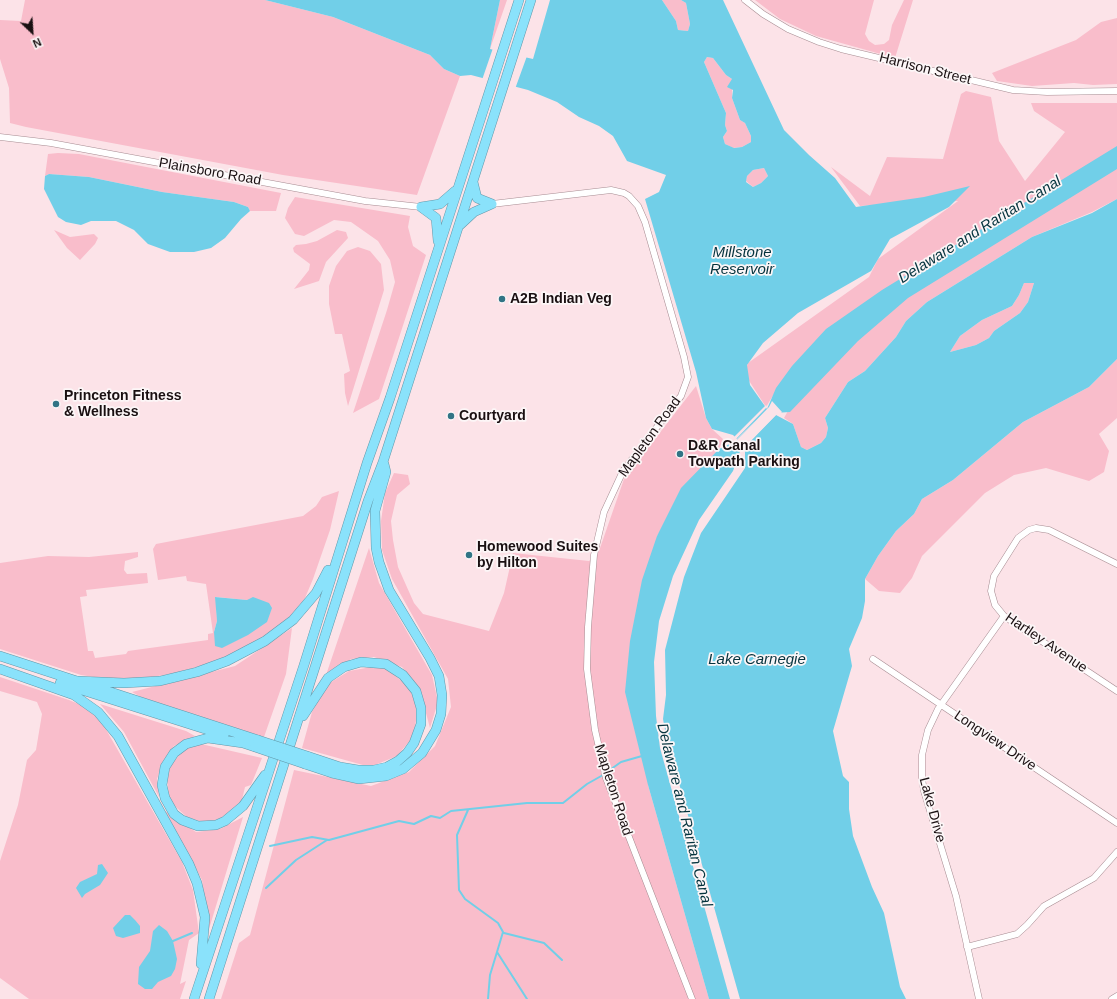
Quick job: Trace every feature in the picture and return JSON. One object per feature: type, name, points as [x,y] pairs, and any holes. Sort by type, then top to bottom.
[{"type":"highway","points":[[194,999],[304,665],[338,553],[483,109],[493,84],[519,0]]},
{"type":"highway","points":[[209,999],[368,501],[383,462],[472,180],[531,0]]},
{"type":"highway","points":[[472,180],[478,198],[492,204]]},
{"type":"highway","points":[[420,207],[440,204],[458,188]]},
{"type":"highway","points":[[458,228],[466,218],[474,212],[492,204]]},
{"type":"highway","points":[[420,207],[434,216],[438,222],[438,250]]},
{"type":"highway","points":[[306,760],[332,773],[359,779],[374,778],[390,774],[403,769],[422,753],[436,730],[441,714],[442,695],[438,676],[430,658],[389,590],[379,562],[376,548],[375,511],[386,472],[383,462]]},
{"type":"highway","points":[[78,681],[124,683],[160,681],[207,669],[248,651],[280,631],[302,610],[316,592],[332,561],[338,553]]},
{"type":"highway","points":[[0,656],[78,681],[256,744],[306,760],[340,768],[374,770],[398,761],[407,753],[418,734],[421,714],[418,699],[410,682],[394,668],[378,663],[361,662],[344,667],[328,678],[298,724]]},
{"type":"highway","points":[[0,664],[201,728],[243,743]]},
{"type":"highway","points":[[0,670],[58,688],[81,698],[98,712],[118,736],[189,864],[199,887],[205,924],[199,984]]},
{"type":"highway","points":[[256,744],[215,738],[199,739],[186,744],[174,753],[164,771],[162,785],[167,803],[174,814],[182,820],[198,826],[216,825],[225,821],[243,806],[270,767]]},
{"type":"street","name":"Harrison Street","points":[[745,0],[760,12],[788,29],[841,49],[1013,90],[1047,92],[1117,91]]},
{"type":"street","name":"Plainsboro Road","points":[[0,137],[51,144],[365,201],[420,207]]},
{"type":"street","name":"Mapleton Road","points":[[492,204],[612,190],[624,192],[629,196],[638,206],[645,222],[687,368],[686,384],[681,396],[631,459],[617,482],[604,512],[596,543],[588,627],[587,669],[591,709],[606,778],[692,999]]},
{"type":"street","name":"Hartley Avenue","points":[[1117,564],[1049,530],[1036,528],[1029,530],[1018,538],[994,576],[992,584],[992,599],[1004,616],[1117,691]]},
{"type":"street","name":"Lake Drive","points":[[979,999],[956,896],[922,778],[922,755],[924,743],[933,719],[941,705],[1004,616]]},
{"type":"street","name":"Longview Drive","points":[[873,659],[1117,823]]},
{"type":"street","points":[[967,947],[1017,934],[1028,925],[1044,906],[1094,878],[1117,852]]},
{"type":"street","points":[[1112,999],[1117,996]]},
{"type":"shaded area","points":[[25,0],[265,0],[333,17],[430,55],[444,69],[460,76],[417,195],[283,175],[10,123],[9,88],[0,59],[0,20],[21,21]]},
{"type":"shaded area","points":[[500,0],[507,0],[490,49]]},
{"type":"shaded area","points":[[662,0],[681,0],[686,3],[690,24],[688,31],[678,30],[676,21]]},
{"type":"shaded area","points":[[755,0],[874,0],[865,34],[869,41],[875,45],[884,44],[889,40],[892,25],[904,0],[913,0],[895,58],[816,36],[780,19]]},
{"type":"shaded area","points":[[1117,18],[1117,84],[1093,85],[1074,83],[1032,86],[997,81],[992,73],[1076,40],[1101,22]]},
{"type":"shaded area","points":[[707,57],[713,58],[726,75],[732,79],[732,98],[740,120],[745,123],[751,136],[751,142],[742,147],[733,148],[725,144],[723,137],[727,131],[725,125],[726,113],[704,62]]},
{"type":"shaded area","points":[[966,91],[991,97],[999,141],[1025,181],[1065,132],[1034,111],[1031,103],[1117,103],[1117,199],[1092,212],[1032,237],[927,302],[906,321],[896,337],[865,371],[848,382],[825,418],[828,428],[826,437],[821,443],[807,450],[801,447],[793,424],[784,418],[789,409],[774,394],[766,407],[744,373],[748,363],[869,277],[878,259],[958,201],[860,206],[831,167],[870,196],[887,157],[943,159],[961,94]]},
{"type":"shaded area","points":[[48,154],[79,154],[281,193],[276,211],[250,211],[248,207],[234,202],[162,192],[89,177],[49,174],[45,176]]},
{"type":"shaded area","points":[[764,168],[768,176],[761,183],[753,187],[746,181],[747,176],[753,170]]},
{"type":"shaded area","points":[[295,197],[410,216],[408,227],[413,246],[426,255],[379,399],[353,413],[395,282],[390,260],[378,241],[351,222],[334,220],[304,236],[295,234],[285,218],[288,208]]},
{"type":"shaded area","points":[[54,230],[70,237],[94,234],[98,238],[95,244],[80,260],[67,248]]},
{"type":"shaded area","points":[[337,230],[346,232],[348,238],[326,262],[319,281],[294,289],[309,270],[310,264],[294,252],[293,248],[296,245],[317,241]]},
{"type":"shaded area","points":[[358,247],[370,251],[381,264],[384,290],[348,406],[345,393],[344,374],[350,371],[342,334],[335,334],[329,304],[329,286],[336,266],[347,251]]},
{"type":"shaded area","points":[[1024,283],[1034,283],[1028,302],[1020,313],[994,331],[989,338],[976,345],[950,352],[960,336],[982,320],[1012,306]]},
{"type":"shaded area","points":[[1117,359],[1117,418],[1099,434],[1109,451],[1104,472],[1089,481],[1046,468],[1014,475],[985,493],[922,556],[912,578],[900,593],[879,591],[865,579],[878,556],[896,531],[914,514],[922,499],[953,480],[1023,422],[1089,387]]},
{"type":"shaded area","points":[[696,386],[706,418],[712,429],[723,439],[719,449],[711,458],[657,536],[648,785],[709,999],[221,999],[239,943],[250,935],[294,770],[371,786],[409,772],[435,746],[451,707],[448,679],[392,579],[382,550],[381,521],[385,493],[394,473],[408,475],[410,484],[397,495],[391,521],[398,567],[414,603],[423,614],[489,631],[504,593],[513,553],[589,561],[599,551],[624,479]]},
{"type":"shaded area","points":[[339,491],[330,530],[305,598],[293,614],[276,629],[244,648],[217,661],[176,673],[146,678],[114,680],[81,675],[0,649],[0,563],[48,556],[89,557],[138,552],[138,557],[125,561],[124,570],[127,574],[147,573],[148,583],[86,590],[87,596],[80,597],[88,651],[93,651],[95,658],[126,654],[128,651],[208,640],[208,634],[213,633],[206,584],[187,581],[186,576],[158,580],[153,549],[156,544],[303,516],[316,506],[322,497]],"holes":[[[216,597],[247,600],[214,632],[217,621]]]},
{"type":"shaded area","points":[[369,548],[379,583],[432,675],[438,702],[430,728],[419,687],[402,667],[374,657],[351,659],[325,678]]},
{"type":"shaded area","points":[[292,628],[286,674],[264,737],[153,704],[132,692],[235,666]]},
{"type":"shaded area","points":[[382,665],[409,687],[418,710],[413,737],[397,756],[370,767],[302,748],[312,712],[328,684],[349,671]]},
{"type":"shaded area","points":[[0,677],[81,705],[100,719],[182,862],[193,890],[199,933],[189,940],[180,984],[186,981],[180,999],[29,999],[0,978],[0,861],[18,805],[27,760],[36,750],[42,714],[37,702],[0,691]]},
{"type":"shaded area","points":[[100,704],[186,731],[195,736],[174,746],[163,761],[157,779],[159,797],[124,732]]},
{"type":"shaded area","points":[[201,744],[262,758],[251,785],[245,787],[241,804],[227,816],[206,823],[187,817],[169,801],[167,774],[173,762],[185,749]]},
{"type":"shaded area","points":[[165,811],[196,832],[220,829],[243,817],[209,929],[202,880]]},
{"type":"water","name":"Millstone Reservoir","points":[[265,0],[500,0],[490,49],[533,59],[550,0],[662,0],[676,21],[678,30],[688,31],[690,24],[686,3],[681,0],[723,0],[784,130],[835,178],[856,207],[924,197],[970,186],[949,207],[890,239],[871,271],[798,313],[763,343],[747,365],[750,385],[767,409],[776,388],[792,366],[826,329],[882,290],[1117,146],[1117,169],[908,298],[858,341],[790,412],[774,413],[742,446],[733,471],[699,520],[673,576],[659,621],[654,662],[656,716],[660,748],[730,999],[709,999],[648,785],[625,692],[630,641],[642,580],[657,536],[681,488],[719,449],[736,441],[755,421],[737,439],[733,435],[712,429],[706,418],[696,372],[645,199],[659,192],[666,175],[627,161],[613,136],[599,126],[579,117],[557,102],[528,90],[471,75],[460,76],[444,69],[430,55],[333,17]],"holes":[[[707,57],[713,58],[726,75],[732,79],[727,87],[733,90],[732,98],[740,120],[745,123],[751,136],[751,142],[742,147],[734,148],[725,144],[723,137],[727,131],[725,125],[726,113],[704,62]],[[764,168],[768,176],[761,183],[753,187],[746,182],[747,176],[753,170]]]},
{"type":"water","points":[[49,174],[89,177],[162,192],[234,202],[248,207],[250,211],[225,238],[211,248],[194,252],[170,252],[148,244],[134,230],[116,221],[91,221],[81,225],[66,222],[58,217],[44,189],[45,176]]},
{"type":"water","name":"Lake Carnegie","points":[[1117,199],[1117,359],[1089,387],[1023,422],[953,480],[922,499],[914,514],[896,531],[878,556],[865,579],[865,601],[862,618],[849,649],[852,666],[833,731],[843,776],[849,782],[849,809],[853,836],[872,887],[884,913],[900,987],[906,999],[740,999],[667,741],[663,719],[666,695],[665,650],[684,577],[701,533],[745,468],[745,447],[776,415],[793,424],[801,447],[807,450],[821,443],[826,437],[828,428],[825,418],[848,382],[865,371],[896,337],[906,321],[927,302],[1032,237],[1092,213]],"holes":[[[1024,283],[1034,283],[1028,302],[1020,313],[994,331],[989,338],[976,345],[950,352],[960,336],[982,320],[1012,306]]]},
{"type":"water","points":[[215,597],[247,600],[253,597],[269,603],[272,608],[267,622],[248,635],[222,648],[215,646],[214,632],[217,621]]},
{"type":"water","points":[[102,864],[108,873],[100,885],[85,894],[82,898],[76,888],[80,882],[97,874],[98,865]]},
{"type":"water","points":[[125,915],[130,915],[140,926],[140,933],[123,938],[116,936],[113,928]]},
{"type":"water","points":[[159,925],[167,931],[173,941],[177,959],[175,969],[171,976],[158,982],[152,989],[145,989],[138,984],[139,967],[150,951],[153,931]]},
{"type":"pier","points":[[493,48],[527,56],[515,89],[482,80]]},
{"type":"pier","points":[[772,401],[782,412],[780,414],[782,415],[776,415],[744,447],[743,451],[731,443],[736,441],[769,407]]},
{"type":"pier","points":[[766,405],[767,407],[735,440],[733,438]]},
{"type":"waterway","points":[[607,772],[621,762],[642,756]]},
{"type":"waterway","points":[[270,846],[312,837],[329,840],[399,821],[414,824],[431,816],[440,818],[451,811],[527,803],[563,803],[587,784],[603,775]]},
{"type":"waterway","points":[[468,810],[457,835],[459,890],[465,899],[498,923],[503,932],[497,952],[527,999]]},
{"type":"waterway","points":[[266,888],[296,860],[327,840]]},
{"type":"waterway","points":[[173,941],[192,933]]},
{"type":"waterway","points":[[504,933],[544,943],[562,960]]},
{"type":"waterway","points":[[488,999],[490,975],[497,952]]},
{"type":"place","name":"A2B Indian Veg","points":[[502,299]]},
{"type":"place","name":"Princeton Fitness & Wellness","points":[[56,404]]},
{"type":"place","name":"Courtyard","points":[[451,416]]},
{"type":"place","name":"D&R Canal Towpath Parking","points":[[680,454]]},
{"type":"place","name":"Homewood Suites by Hilton","points":[[469,555]]},
{"type":"water label","name":"Delaware and Raritan Canal","points":[[980,230]]},
{"type":"water label","name":"Delaware and Raritan Canal","points":[[684,815]]}]
